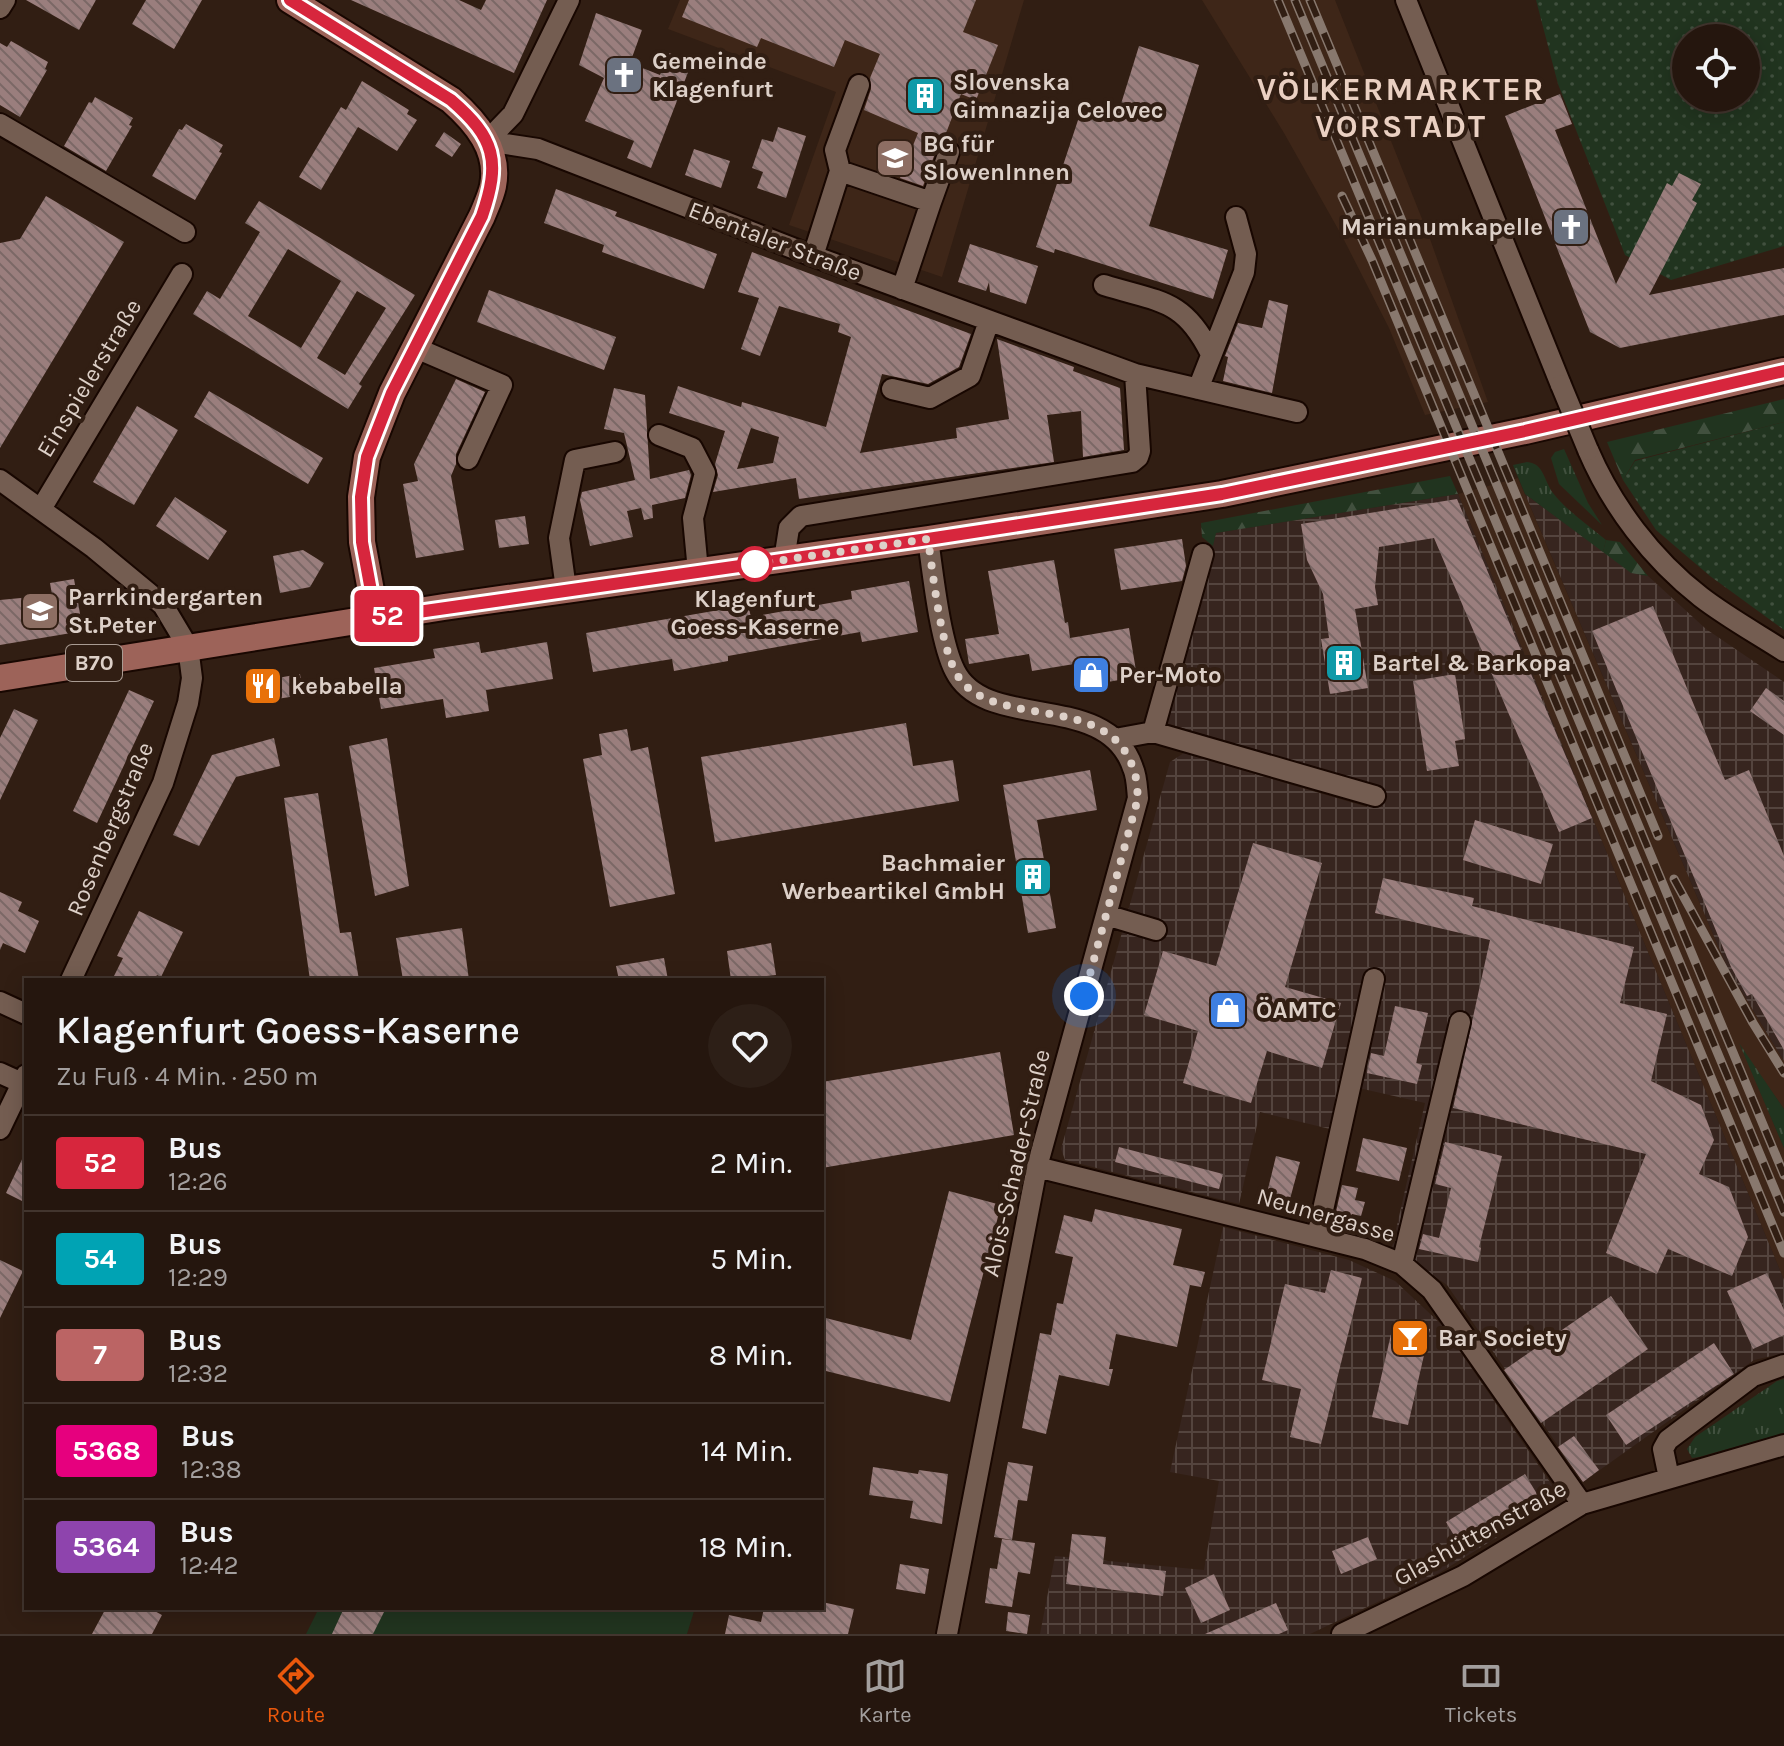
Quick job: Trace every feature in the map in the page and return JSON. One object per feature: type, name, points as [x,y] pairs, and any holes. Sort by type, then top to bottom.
[{"type":"main road","points":[[305,4],[451,100],[474,120],[487,141],[492,162],[493,185],[482,216],[375,434],[363,476],[360,506],[362,542],[376,618]]},
{"type":"main road","name":"B70","points":[[0,678],[566,589],[784,560],[1222,494],[1525,431],[1784,371]]},
{"type":"street","points":[[0,8],[5,0]]},
{"type":"street","points":[[487,141],[513,114],[569,0]]},
{"type":"street","points":[[1406,0],[1588,450],[1615,503],[1659,558],[1700,596],[1784,651]]},
{"type":"street","points":[[813,256],[840,171],[835,150],[859,85]]},
{"type":"street","points":[[0,124],[185,232]]},
{"type":"street","name":"Ebentaler Straße","points":[[487,141],[538,149],[813,256],[1135,374],[1297,412]]},
{"type":"street","points":[[902,289],[949,152]]},
{"type":"street","points":[[840,171],[931,202]]},
{"type":"street","points":[[1198,389],[1244,272],[1246,254],[1236,217]]},
{"type":"street","name":"Einspielerstraße","points":[[41,509],[182,274]]},
{"type":"street","points":[[1104,285],[1179,308],[1197,327],[1210,352]]},
{"type":"street","points":[[892,389],[930,398],[970,376],[989,321]]},
{"type":"street","points":[[416,348],[502,385],[468,459]]},
{"type":"street","points":[[784,560],[789,528],[801,516],[1132,462],[1140,451],[1135,374]]},
{"type":"street","points":[[659,435],[692,448],[705,473],[693,518],[698,571]]},
{"type":"street","points":[[566,589],[559,538],[575,460],[615,452]]},
{"type":"street","points":[[0,480],[103,555],[163,605],[188,647]]},
{"type":"street","points":[[928,539],[947,650],[955,672],[970,691],[999,704],[1073,717],[1115,739],[1153,732],[1375,796]]},
{"type":"street","points":[[1153,732],[1203,554]]},
{"type":"street","name":"Rosenbergstraße","points":[[72,978],[163,783],[190,691],[192,678],[188,647]]},
{"type":"street","name":"Alois-Schader-Straße","points":[[947,1634],[1037,1167],[1138,798],[1133,767],[1115,739]]},
{"type":"street","points":[[1106,915],[1156,930]]},
{"type":"street","points":[[1317,1237],[1374,979]]},
{"type":"street","points":[[0,1002],[24,1013]]},
{"type":"street","points":[[1402,1264],[1460,1022]]},
{"type":"street","points":[[0,1073],[24,1079],[0,1129]]},
{"type":"street","name":"Neunergasse","points":[[1037,1167],[1365,1249],[1402,1264],[1432,1290],[1582,1504]]},
{"type":"street","points":[[1669,1478],[1663,1449],[1668,1440],[1753,1376],[1784,1365]]},
{"type":"street","name":"Glashüttenstraße","points":[[1342,1634],[1463,1576],[1582,1504],[1784,1445]]},
{"type":"shaded area","name":"BG für SlowenInnen","points":[[680,0],[1024,0],[942,277],[789,225],[836,92],[668,29]]},
{"type":"shaded area","points":[[1202,0],[1335,0],[1430,239],[1488,402],[1425,415],[1389,328],[1342,236],[1284,133]]},
{"type":"shaded area","points":[[1518,478],[1728,969],[1784,1061],[1784,1109],[1742,1049],[1784,1148],[1784,1280],[1458,494]]},
{"type":"shaded area","points":[[1458,494],[1784,1280],[1784,1353],[1754,1360],[1583,1482],[1447,1285],[1392,1247],[1425,1103],[1341,1084],[1330,1129],[1260,1112],[1239,1204],[1065,1160],[1061,1149],[1170,762],[1184,753],[1367,807],[1368,784],[1166,723],[1216,533]]},
{"type":"shaded area","points":[[1525,494],[1631,572],[1648,576],[1706,629],[1784,682],[1784,1061],[1728,969]]},
{"type":"shaded area","points":[[1223,1227],[1349,1260],[1395,1281],[1441,1324],[1561,1498],[1439,1573],[1310,1634],[1040,1634],[1055,1556],[1204,1570],[1219,1481],[1170,1472]]},
{"type":"green space","points":[[1536,0],[1784,0],[1784,246],[1671,280],[1625,255],[1558,84]]},
{"type":"green space","points":[[1784,399],[1784,422],[1635,460],[1623,480],[1607,442]]},
{"type":"green space","points":[[1784,422],[1784,630],[1710,576],[1656,530],[1623,480],[1635,461]]},
{"type":"green space","points":[[1564,449],[1588,503],[1602,525],[1559,484],[1551,458],[1555,452]]},
{"type":"green space","points":[[1527,462],[1540,469],[1553,493],[1565,506],[1606,540],[1603,552],[1525,494],[1513,465]]},
{"type":"green space","points":[[1450,476],[1458,494],[1216,533],[1213,546],[1202,537],[1201,523]]},
{"type":"green space","points":[[1606,540],[1620,542],[1648,576],[1631,573],[1603,552]]},
{"type":"green space","points":[[1739,1043],[1784,1109],[1784,1148]]},
{"type":"green space","points":[[1784,1379],[1784,1433],[1692,1458],[1687,1449],[1695,1437]]},
{"type":"green space","points":[[318,1610],[694,1610],[687,1634],[306,1634]]},
{"type":"building","points":[[26,0],[96,0],[79,30]]},
{"type":"building","points":[[146,0],[202,0],[174,49],[132,24]]},
{"type":"building","points":[[351,0],[459,0],[481,10],[486,0],[547,0],[514,73]]},
{"type":"building","name":"Slovenska Gimnazija Celovec","points":[[689,0],[976,0],[963,32],[998,45],[976,100],[961,94],[923,186],[900,178],[918,133],[864,110],[871,89],[870,78],[880,54],[845,40],[834,67],[761,38],[757,47],[682,17]]},
{"type":"building","points":[[596,13],[642,30],[630,63],[660,75],[669,53],[692,62],[651,168],[627,158],[634,141],[585,121],[604,78],[579,65]]},
{"type":"building","points":[[11,41],[48,62],[47,70],[20,117],[0,105],[0,43],[7,47]]},
{"type":"building","points":[[1139,46],[1199,65],[1149,226],[1228,250],[1213,299],[1055,249],[1054,253],[1036,247],[1082,108],[1116,120]]},
{"type":"building","points":[[362,81],[409,110],[407,114],[417,120],[397,151],[358,127],[321,190],[299,177],[341,107],[346,110]]},
{"type":"building","name":"Marianumkapelle","points":[[1560,94],[1572,124],[1555,130],[1616,284],[1667,183],[1672,186],[1679,173],[1701,184],[1692,200],[1697,203],[1649,295],[1784,268],[1784,315],[1620,348],[1590,332],[1505,116]]},
{"type":"building","points":[[95,97],[133,118],[129,125],[132,126],[106,171],[64,146]]},
{"type":"building","points":[[186,124],[223,145],[219,152],[222,153],[195,200],[152,176],[179,129],[182,130]]},
{"type":"building","points":[[778,127],[806,136],[786,198],[757,188],[763,172],[752,168],[762,139],[773,142]]},
{"type":"building","points":[[444,132],[461,144],[452,157],[435,146]]},
{"type":"building","points":[[694,149],[730,161],[721,188],[685,175]]},
{"type":"building","points":[[556,189],[617,212],[615,216],[717,254],[704,289],[602,252],[604,245],[544,223]]},
{"type":"building","points":[[46,196],[124,242],[0,448],[0,243],[20,239]]},
{"type":"building","points":[[259,201],[415,295],[359,384],[362,386],[348,409],[193,314],[207,291],[220,299],[260,232],[245,223]],"holes":[[[288,249],[341,281],[301,348],[248,316]],[[357,291],[386,308],[345,375],[317,358]]]},
{"type":"building","points":[[970,244],[1038,266],[1026,304],[990,292],[989,282],[986,291],[958,282]]},
{"type":"building","points":[[752,252],[971,334],[959,367],[928,384],[882,374],[860,453],[957,438],[956,428],[1009,419],[997,339],[1074,367],[1073,371],[1120,388],[1124,450],[1083,457],[1081,411],[1047,415],[1054,462],[799,499],[796,478],[713,492],[718,475],[715,464],[725,431],[669,413],[678,386],[741,407],[742,402],[826,427],[851,337],[838,332],[840,324],[779,306],[760,356],[741,349],[759,298],[738,292]],"holes":[[[751,428],[779,437],[773,463],[737,469]]]},
{"type":"building","points":[[489,290],[616,337],[604,370],[477,322]]},
{"type":"building","points":[[1269,300],[1288,305],[1272,393],[1223,381],[1228,357],[1225,356],[1238,323],[1262,328]]},
{"type":"building","points":[[456,379],[485,392],[456,454],[451,476],[464,550],[416,558],[403,484],[418,481],[414,464]]},
{"type":"building","points":[[614,388],[645,395],[650,479],[689,470],[691,475],[685,498],[652,505],[653,518],[644,520],[641,508],[627,511],[633,537],[590,546],[580,500],[582,492],[635,480],[624,433],[604,429]]},
{"type":"building","points":[[209,391],[323,458],[308,484],[194,417]]},
{"type":"building","points":[[137,406],[178,430],[134,505],[93,482]]},
{"type":"building","points":[[175,497],[227,531],[208,560],[156,526]]},
{"type":"building","points":[[1457,499],[1592,818],[1559,832],[1434,538],[1379,547],[1375,587],[1378,605],[1355,609],[1368,688],[1330,694],[1321,639],[1329,638],[1323,594],[1307,560],[1301,524]]},
{"type":"building","points":[[525,516],[529,544],[499,548],[495,520]]},
{"type":"building","points":[[1182,539],[1186,566],[1182,581],[1121,590],[1114,549]]},
{"type":"building","points":[[303,550],[324,563],[310,587],[280,593],[273,556]]},
{"type":"building","points":[[1054,560],[1070,638],[1129,628],[1137,677],[1078,687],[1074,664],[1032,671],[1029,654],[969,664],[965,639],[999,634],[988,571]]},
{"type":"building","name":"Parrkindergarten St.Peter","points":[[74,579],[83,631],[0,645],[0,600],[52,595],[50,583]]},
{"type":"building","points":[[909,581],[918,632],[862,642],[860,632],[728,656],[728,661],[674,671],[672,659],[593,672],[586,633],[748,605],[751,617],[852,599],[851,591]]},
{"type":"building","points":[[1653,606],[1725,780],[1749,770],[1784,856],[1784,1050],[1752,994],[1747,996],[1731,967],[1592,631]]},
{"type":"building","points":[[479,642],[481,653],[547,642],[553,679],[486,690],[489,711],[446,718],[443,699],[381,709],[374,668],[435,658],[433,649]]},
{"type":"building","points":[[300,674],[303,695],[257,702],[255,682]]},
{"type":"building","points":[[1455,674],[1465,739],[1455,741],[1459,766],[1427,771],[1413,681]]},
{"type":"building","points":[[1766,688],[1784,701],[1784,735],[1750,711]]},
{"type":"building","points":[[129,690],[154,701],[97,823],[73,811]]},
{"type":"building","points":[[14,709],[38,720],[0,800],[0,738]]},
{"type":"building","points":[[906,723],[913,766],[953,760],[959,801],[715,842],[701,757]]},
{"type":"building","points":[[627,729],[631,751],[648,747],[675,894],[610,907],[583,759],[602,755],[599,734]]},
{"type":"building","points":[[274,738],[280,766],[236,777],[199,846],[173,835],[212,755]]},
{"type":"building","points":[[387,738],[409,886],[375,896],[349,746]]},
{"type":"building","name":"Bachmaier Werbeartikel GmbH","points":[[1090,770],[1097,810],[1037,820],[1056,928],[1028,933],[1003,785]]},
{"type":"building","points":[[318,793],[340,933],[351,932],[359,978],[310,978],[284,798]]},
{"type":"building","points":[[1475,820],[1553,844],[1541,884],[1463,860]]},
{"type":"building","points":[[1253,843],[1322,863],[1285,987],[1341,1003],[1322,1068],[1267,1051],[1251,1103],[1183,1083],[1198,1031],[1144,1015],[1163,951],[1216,966]]},
{"type":"building","points":[[1383,878],[1474,898],[1472,906],[1634,947],[1620,1003],[1667,1014],[1651,1081],[1701,1105],[1714,1140],[1699,1174],[1729,1187],[1748,1237],[1732,1276],[1668,1249],[1657,1274],[1606,1253],[1646,1154],[1453,1108],[1490,940],[1375,913]]},
{"type":"building","points":[[0,892],[22,902],[18,911],[39,921],[25,953],[3,943],[0,950]]},
{"type":"building","points":[[139,911],[183,932],[161,977],[113,978],[123,958],[117,956]]},
{"type":"building","points":[[462,928],[469,978],[403,978],[396,938]]},
{"type":"building","points":[[771,943],[776,975],[731,978],[727,951]]},
{"type":"building","points":[[664,958],[668,978],[619,978],[616,966]]},
{"type":"building","points":[[1395,1006],[1428,1013],[1416,1063],[1422,1065],[1417,1084],[1367,1073],[1371,1053],[1384,1056]]},
{"type":"building","points":[[1000,1052],[1014,1135],[824,1168],[824,1082]]},
{"type":"building","points":[[1363,1138],[1407,1148],[1399,1181],[1356,1171]]},
{"type":"building","points":[[1445,1142],[1502,1156],[1478,1262],[1419,1249],[1423,1234],[1439,1238],[1451,1188],[1435,1184]]},
{"type":"building","points":[[1119,1147],[1223,1174],[1219,1189],[1115,1162]]},
{"type":"building","points":[[24,1155],[24,1202],[6,1193]]},
{"type":"building","points":[[1276,1156],[1300,1162],[1290,1199],[1267,1193]]},
{"type":"building","points":[[1342,1185],[1358,1188],[1355,1200],[1365,1202],[1361,1216],[1352,1214],[1351,1219],[1335,1216]]},
{"type":"building","points":[[949,1191],[1001,1205],[950,1402],[824,1370],[824,1318],[911,1340]]},
{"type":"building","points":[[1095,1209],[1182,1229],[1173,1265],[1205,1272],[1201,1287],[1190,1285],[1177,1347],[1116,1334],[1109,1386],[1059,1375],[1046,1434],[1022,1428],[1040,1333],[1051,1335],[1057,1303],[1063,1304],[1073,1257],[1055,1253],[1064,1215],[1092,1222]]},
{"type":"building","points":[[0,1260],[23,1271],[0,1318]]},
{"type":"building","points":[[1331,1270],[1362,1278],[1321,1444],[1290,1437],[1301,1389],[1262,1380],[1285,1284],[1325,1293]]},
{"type":"building","points":[[1767,1273],[1784,1310],[1784,1335],[1753,1349],[1727,1291]]},
{"type":"building","points":[[1611,1296],[1648,1349],[1541,1423],[1504,1370]]},
{"type":"building","points":[[1394,1321],[1430,1329],[1408,1425],[1372,1417]]},
{"type":"building","points":[[1714,1343],[1734,1374],[1626,1445],[1606,1415]]},
{"type":"building","points":[[1574,1436],[1599,1470],[1583,1482],[1558,1447]]},
{"type":"building","points":[[1008,1462],[1033,1466],[1027,1501],[1018,1500],[1012,1540],[994,1537]]},
{"type":"building","points":[[873,1467],[918,1474],[919,1470],[948,1474],[942,1524],[910,1518],[913,1501],[869,1495]]},
{"type":"building","points":[[1525,1474],[1540,1499],[1461,1547],[1446,1522]]},
{"type":"building","points":[[1072,1534],[1106,1537],[1103,1564],[1166,1571],[1163,1596],[1066,1584]]},
{"type":"building","points":[[1368,1537],[1377,1559],[1341,1574],[1332,1551]]},
{"type":"building","points":[[1002,1539],[1035,1543],[1030,1574],[1018,1572],[1012,1607],[985,1603],[990,1568],[997,1569]]},
{"type":"building","points":[[900,1564],[929,1569],[925,1594],[896,1589]]},
{"type":"building","points":[[1214,1574],[1230,1610],[1201,1623],[1185,1588]]},
{"type":"building","points":[[824,1602],[854,1609],[848,1634],[725,1634],[729,1615],[761,1622],[764,1610],[824,1610]]},
{"type":"building","points":[[1276,1603],[1288,1630],[1279,1634],[1205,1634]]},
{"type":"building","points":[[105,1610],[153,1610],[162,1615],[152,1634],[92,1634]]},
{"type":"building","points":[[343,1610],[385,1610],[373,1634],[332,1634]]},
{"type":"building","points":[[1008,1612],[1030,1615],[1027,1634],[1006,1631]]},
{"type":"railway","points":[[1278,0],[1784,1212]]},
{"type":"railway","points":[[1295,0],[1784,1175]]},
{"type":"railway","points":[[1310,0],[1658,836]]},
{"type":"railway","points":[[1342,196],[1372,260],[1784,1253]]},
{"type":"railway","points":[[1674,879],[1784,1073]]},
{"type":"bus line","name":"52","points":[[290,0],[451,100],[474,120],[487,141],[492,162],[493,185],[482,216],[392,393],[367,457],[360,515],[376,618],[1222,494],[1525,431],[1784,371]]},
{"type":"place","name":"Gemeinde Klagenfurt","points":[[624,75]]},
{"type":"place","name":"Slovenska Gimnazija Celovec","points":[[925,96]]},
{"type":"place","name":"BG für SlowenInnen","points":[[895,158]]},
{"type":"place","name":"Marianumkapelle","points":[[1571,227]]},
{"type":"place","name":"Klagenfurt Goess-Kaserne","points":[[755,564]]},
{"type":"place","name":"Parrkindergarten St.Peter","points":[[40,611]]},
{"type":"place","name":"Bartel & Barkopa","points":[[1344,663]]},
{"type":"place","name":"Per-Moto","points":[[1091,675]]},
{"type":"place","name":"kebabella","points":[[263,686]]},
{"type":"place","name":"Bachmaier Werbeartikel GmbH","points":[[1033,877]]},
{"type":"place","name":"ÖAMTC","points":[[1228,1010]]},
{"type":"place","name":"Bar Society","points":[[1410,1338]]},
{"type":"district","name":"VÖLKERMARKTER VORSTADT","points":[[1401,108]]},
{"type":"route","points":[[755,564],[928,539],[947,650],[955,672],[970,691],[999,704],[1073,717],[1115,739],[1133,767],[1138,798],[1084,996]]}]
